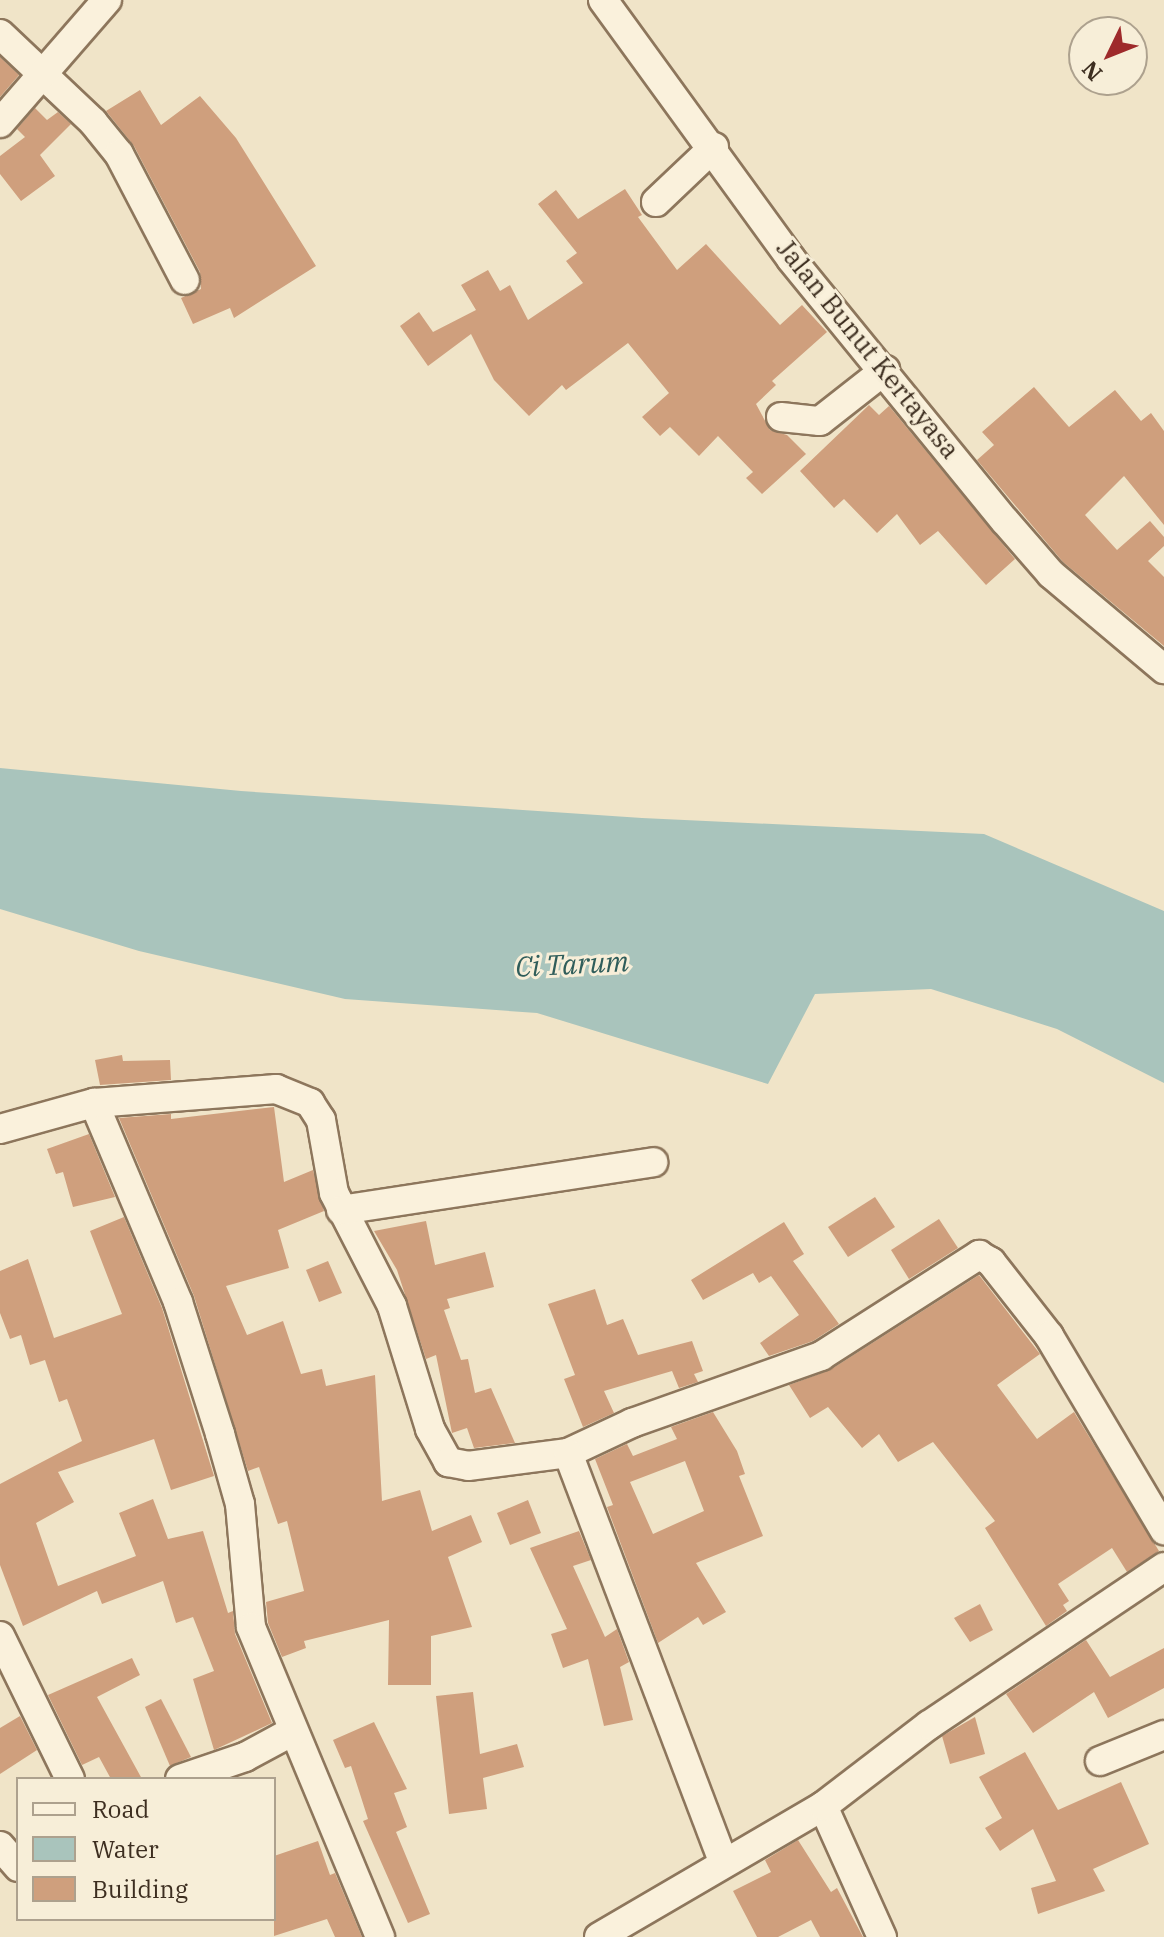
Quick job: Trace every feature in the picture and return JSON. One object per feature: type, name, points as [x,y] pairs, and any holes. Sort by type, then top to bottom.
[{"type":"street","points":[[0,123],[107,0]]},
{"type":"street","name":"Jalan Bunut Kertayasa","points":[[603,0],[714,147],[791,259],[1051,574],[1164,669]]},
{"type":"street","points":[[0,34],[93,122],[119,154],[185,280]]},
{"type":"street","points":[[656,202],[714,147]]},
{"type":"street","points":[[781,417],[820,421],[833,416],[885,370]]},
{"type":"street","points":[[0,1129],[94,1103],[276,1089],[300,1096],[321,1120],[341,1210],[392,1306],[430,1429],[448,1462],[468,1466],[568,1453],[632,1423],[821,1356],[979,1255],[991,1262],[1049,1336],[1164,1530]]},
{"type":"street","points":[[94,1103],[178,1302],[220,1434],[240,1504],[251,1627],[380,1937]]},
{"type":"street","points":[[341,1210],[653,1162]]},
{"type":"street","points":[[568,1453],[723,1861]]},
{"type":"street","points":[[599,1937],[723,1861],[823,1806],[929,1725],[1164,1567]]},
{"type":"street","points":[[0,1636],[69,1777]]},
{"type":"street","points":[[186,1777],[245,1757],[293,1731]]},
{"type":"street","points":[[1100,1761],[1164,1735]]},
{"type":"street","points":[[823,1806],[882,1937]]},
{"type":"street","points":[[0,1846],[16,1865]]},
{"type":"water","name":"Ci Tarum","points":[[0,768],[241,791],[642,818],[984,834],[1164,911],[1164,1083],[1057,1029],[931,989],[815,994],[768,1084],[537,1013],[345,999],[139,951],[0,909]]},
{"type":"building","points":[[0,57],[19,75],[0,97]]},
{"type":"building","points":[[140,90],[161,125],[200,96],[236,138],[316,266],[234,318],[230,308],[193,324],[181,298],[201,289],[200,272],[134,146],[106,111]]},
{"type":"building","points":[[35,108],[47,120],[58,112],[71,124],[40,155],[55,176],[21,201],[0,174],[0,156],[25,137],[17,129]]},
{"type":"building","points":[[625,189],[642,215],[638,217],[677,270],[706,244],[780,325],[802,305],[827,332],[772,381],[776,385],[756,404],[770,430],[787,435],[806,454],[762,494],[746,478],[753,472],[718,436],[699,456],[670,427],[660,436],[642,417],[669,393],[628,343],[566,390],[562,385],[529,416],[494,380],[471,334],[428,366],[400,326],[419,312],[433,332],[476,310],[461,285],[488,270],[500,291],[510,285],[528,320],[583,283],[566,261],[577,253],[538,204],[556,190],[578,219]]},
{"type":"building","points":[[1034,387],[1069,427],[1115,390],[1141,421],[1151,413],[1164,431],[1164,525],[1124,476],[1085,515],[1117,550],[1150,521],[1164,537],[1164,546],[1148,561],[1164,577],[1164,646],[1063,562],[977,460],[994,445],[982,432]]},
{"type":"building","points":[[869,405],[879,415],[889,406],[1015,559],[986,585],[938,531],[920,545],[897,514],[877,533],[844,499],[834,508],[800,471]]},
{"type":"building","points":[[122,1055],[123,1061],[170,1060],[171,1080],[100,1085],[95,1060]]},
{"type":"building","points":[[274,1107],[284,1182],[313,1170],[324,1211],[278,1230],[289,1268],[226,1286],[247,1335],[283,1321],[301,1374],[322,1369],[326,1386],[375,1375],[382,1501],[420,1490],[432,1531],[471,1515],[482,1542],[448,1557],[472,1627],[431,1636],[431,1685],[388,1685],[389,1620],[304,1641],[306,1648],[282,1657],[268,1623],[266,1602],[304,1591],[287,1521],[278,1524],[259,1467],[248,1471],[194,1296],[119,1118],[171,1114],[171,1119]]},
{"type":"building","points":[[89,1134],[115,1197],[73,1207],[63,1172],[56,1174],[47,1149]]},
{"type":"building","points":[[875,1197],[895,1227],[848,1257],[828,1227]]},
{"type":"building","points":[[124,1217],[162,1308],[214,1476],[171,1490],[154,1439],[58,1472],[74,1502],[36,1523],[58,1586],[136,1556],[119,1513],[153,1499],[168,1539],[203,1531],[228,1613],[233,1611],[235,1634],[272,1723],[214,1750],[193,1679],[214,1671],[193,1617],[176,1623],[163,1581],[102,1604],[97,1591],[23,1626],[0,1565],[0,1484],[82,1441],[67,1399],[59,1402],[45,1360],[30,1365],[21,1335],[10,1339],[0,1313],[0,1271],[28,1259],[54,1338],[122,1314],[90,1231]]},
{"type":"building","points":[[939,1219],[958,1248],[909,1279],[891,1250]]},
{"type":"building","points":[[426,1221],[435,1265],[485,1252],[494,1287],[447,1299],[450,1308],[444,1310],[461,1360],[468,1359],[475,1393],[491,1388],[515,1443],[474,1448],[467,1428],[452,1433],[436,1355],[426,1359],[397,1270],[374,1231]]},
{"type":"building","points":[[784,1222],[804,1254],[793,1261],[839,1324],[813,1341],[769,1356],[760,1343],[799,1315],[771,1276],[759,1283],[753,1273],[703,1300],[691,1280]]},
{"type":"building","points":[[328,1261],[342,1293],[319,1302],[306,1270]]},
{"type":"building","points":[[979,1275],[1040,1354],[997,1385],[1037,1439],[1074,1412],[1159,1551],[1127,1572],[1112,1548],[1058,1584],[1069,1601],[1063,1605],[1067,1611],[1046,1626],[985,1528],[995,1521],[933,1442],[898,1462],[879,1434],[862,1448],[828,1407],[810,1418],[789,1385],[830,1370]]},
{"type":"building","points":[[595,1289],[607,1325],[623,1319],[638,1355],[692,1341],[703,1371],[694,1374],[698,1382],[679,1388],[672,1371],[604,1391],[614,1413],[583,1427],[564,1379],[575,1375],[548,1304]]},
{"type":"building","points":[[713,1412],[737,1451],[745,1474],[739,1476],[763,1536],[696,1563],[726,1612],[703,1625],[698,1617],[658,1643],[607,1507],[613,1505],[595,1459],[627,1444],[633,1456],[677,1439],[671,1427]],"holes":[[[685,1461],[704,1511],[653,1534],[630,1482]]]},
{"type":"building","points":[[528,1500],[541,1533],[510,1545],[497,1513]]},
{"type":"building","points":[[579,1531],[591,1560],[573,1566],[605,1637],[617,1629],[629,1662],[620,1667],[633,1720],[604,1726],[588,1659],[563,1668],[551,1634],[567,1629],[530,1548]]},
{"type":"building","points":[[980,1604],[993,1630],[970,1642],[954,1618]]},
{"type":"building","points":[[1086,1640],[1110,1677],[1164,1648],[1164,1688],[1108,1718],[1094,1692],[1033,1733],[1006,1694]]},
{"type":"building","points":[[132,1658],[140,1675],[97,1697],[141,1777],[110,1777],[99,1757],[82,1765],[48,1695]]},
{"type":"building","points":[[473,1692],[480,1754],[517,1744],[524,1767],[483,1778],[487,1809],[449,1814],[436,1696]]},
{"type":"building","points":[[161,1699],[191,1757],[170,1766],[145,1707]]},
{"type":"building","points":[[20,1716],[37,1750],[0,1774],[0,1728]]},
{"type":"building","points":[[975,1717],[985,1754],[950,1764],[942,1736]]},
{"type":"building","points":[[374,1722],[407,1789],[394,1793],[407,1827],[396,1832],[430,1914],[408,1923],[363,1821],[368,1819],[351,1766],[345,1768],[333,1740]]},
{"type":"building","points":[[1025,1752],[1058,1810],[1121,1782],[1149,1844],[1093,1869],[1105,1891],[1038,1914],[1031,1888],[1056,1881],[1033,1829],[1000,1851],[985,1828],[1002,1818],[979,1777]]},
{"type":"building","points":[[798,1840],[831,1892],[837,1888],[863,1937],[820,1937],[811,1920],[778,1937],[757,1937],[733,1891],[771,1872],[765,1860]]},
{"type":"building","points":[[318,1841],[330,1875],[335,1873],[362,1937],[335,1937],[327,1919],[274,1936],[276,1855]]}]
